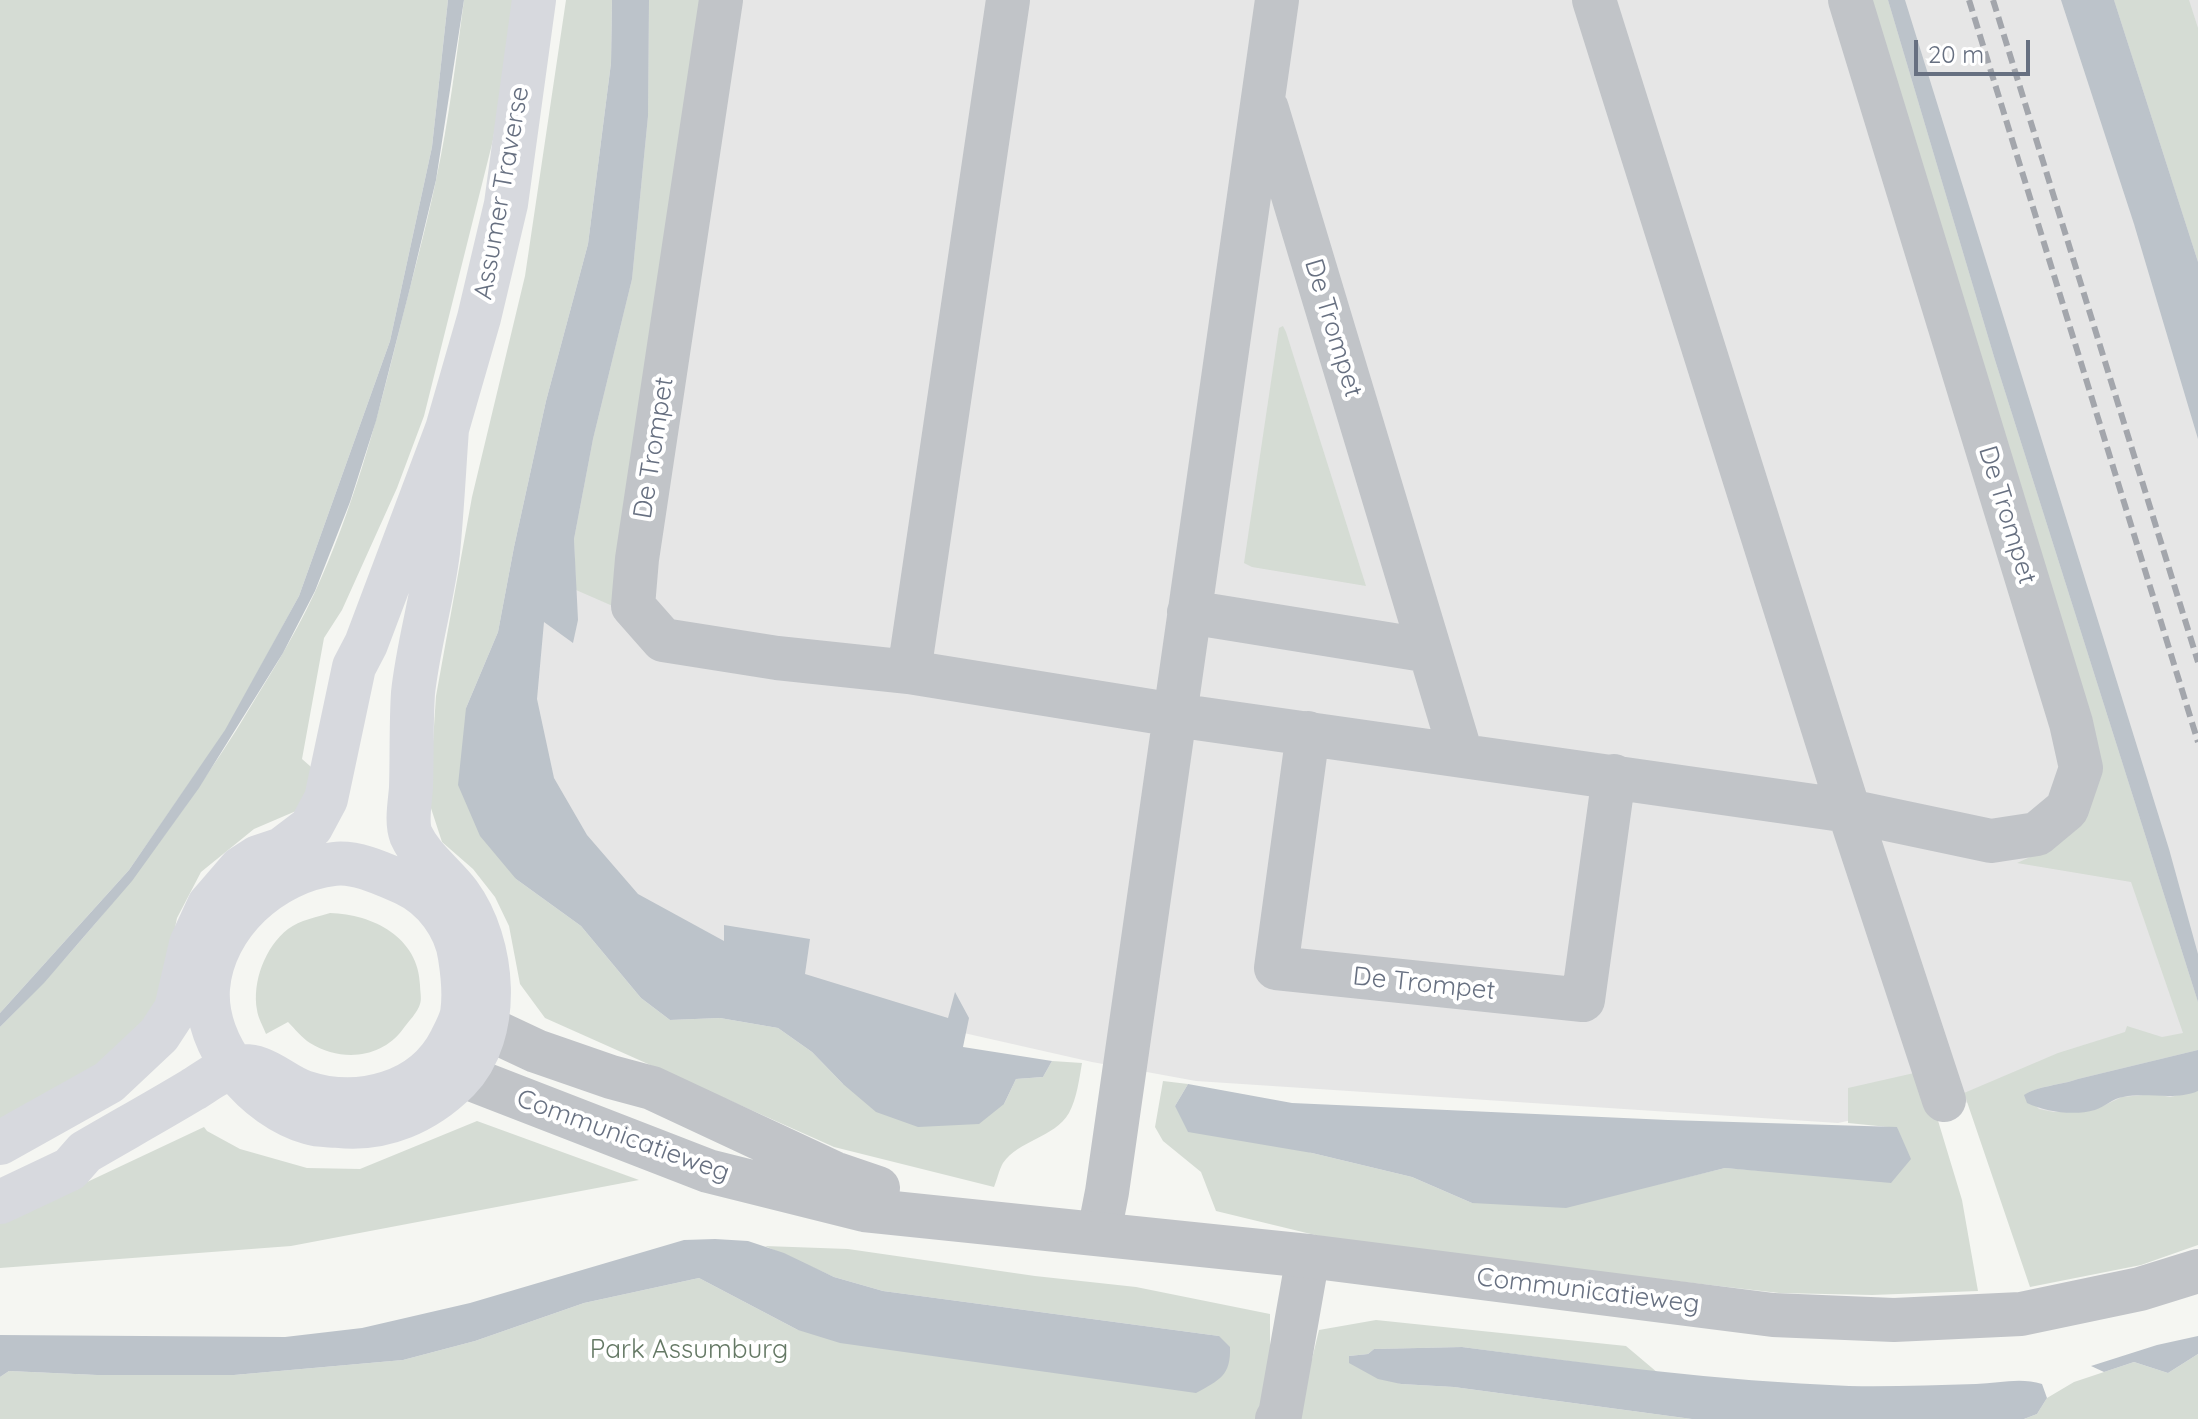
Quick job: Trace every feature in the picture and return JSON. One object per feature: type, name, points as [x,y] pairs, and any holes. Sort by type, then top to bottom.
[{"type":"main road","name":"Assumer Traverse","points":[[109,1082],[159,1035],[176,1009],[191,944],[209,905],[241,868],[258,857],[282,849],[311,827],[326,799],[354,667],[366,644],[447,429],[479,318],[506,204],[534,0]]},
{"type":"main road","name":"Assumer Traverse","points":[[356,867],[383,804],[396,743],[413,691],[437,555],[447,429]]},
{"type":"main road","name":"Assumer Traverse","points":[[356,867],[369,676],[366,644]]},
{"type":"main road","name":"Assumer Traverse","points":[[413,691],[409,832],[431,865],[459,894],[478,931],[487,971],[479,1015]]},
{"type":"main road","points":[[356,867],[415,889],[441,911],[459,946],[464,984],[479,1015],[463,1076],[430,1105],[394,1121],[351,1128],[310,1123],[273,1105],[247,1081],[222,1052],[212,1029],[208,988],[219,949],[235,921],[264,890],[298,874],[356,867]]},
{"type":"main road","points":[[0,1202],[70,1169],[93,1168],[203,1106],[234,1096],[247,1081],[271,1072],[300,1091],[344,1101],[383,1094],[418,1081],[479,1015]]},
{"type":"main road","points":[[0,1143],[109,1082],[130,1080],[212,1029]]},
{"type":"street","name":"De Trompet","points":[[721,0],[637,559],[633,606],[663,640],[777,658],[909,672],[1175,715],[1849,811],[1991,841],[2037,834],[2067,809],[2081,768],[2071,723],[1850,0]]},
{"type":"street","points":[[909,672],[1008,0]]},
{"type":"street","name":"De Trompet","points":[[1099,1233],[1277,0]]},
{"type":"street","points":[[1594,0],[1849,811],[1944,1100]]},
{"type":"street","name":"De Trompet","points":[[1263,97],[1461,754]]},
{"type":"street","points":[[1189,612],[1430,651]]},
{"type":"street","name":"De Trompet","points":[[1308,733],[1276,968],[1583,1000],[1614,776]]},
{"type":"street","name":"Communicatieweg","points":[[479,1015],[536,1051],[652,1088],[834,1173],[975,1221]]},
{"type":"street","name":"Communicatieweg","points":[[463,1076],[708,1171],[864,1210],[1308,1256],[1773,1315],[1894,1320],[2021,1314],[2140,1289],[2198,1271]]},
{"type":"street","points":[[1277,1419],[1308,1256]]},
{"type":"shaded area","points":[[448,0],[464,0],[436,180],[376,421],[350,502],[315,591],[283,653],[199,788],[132,881],[44,983],[0,1027],[0,1013],[129,870],[225,730],[299,596],[390,341],[432,147]]},
{"type":"shaded area","points":[[612,0],[649,0],[648,116],[632,279],[593,439],[574,539],[578,620],[573,643],[544,622],[537,699],[554,778],[587,835],[638,894],[724,941],[724,925],[810,939],[805,974],[948,1018],[955,992],[969,1018],[963,1047],[1052,1061],[1043,1077],[1016,1079],[1004,1104],[979,1124],[918,1127],[876,1112],[812,1052],[778,1028],[720,1018],[670,1020],[641,998],[581,926],[516,879],[480,836],[458,785],[466,708],[498,632],[546,401],[588,244],[611,63]]},
{"type":"shaded area","points":[[635,0],[2198,0],[2198,1130],[1945,1100],[1838,1123],[1196,1081],[1092,1062],[690,971],[543,853],[497,690],[539,561]]},
{"type":"shaded area","points":[[1888,0],[1905,0],[2169,849],[2198,954],[2198,1002],[1995,360]]},
{"type":"shaded area","points":[[2061,0],[2114,0],[2198,262],[2198,439],[2134,224]]},
{"type":"shaded area","points":[[2198,1050],[2198,1091],[2189,1094],[2123,1097],[2095,1110],[2069,1113],[2027,1103],[2024,1095],[2043,1088]]},
{"type":"shaded area","points":[[1188,1084],[1292,1103],[1897,1127],[1911,1159],[1891,1183],[1725,1168],[1566,1208],[1472,1203],[1412,1177],[1312,1153],[1188,1132],[1175,1106]]},
{"type":"shaded area","points":[[684,1240],[748,1241],[784,1253],[834,1277],[883,1291],[1219,1336],[1230,1347],[1230,1356],[1222,1376],[1196,1393],[840,1343],[798,1330],[699,1278],[584,1303],[475,1341],[403,1360],[234,1375],[97,1375],[9,1371],[0,1377],[0,1335],[285,1337],[362,1328],[470,1303]]},
{"type":"shaded area","points":[[2198,1336],[2198,1354],[2168,1373],[2134,1362],[2104,1372],[2091,1366],[2157,1345]]},
{"type":"shaded area","points":[[1462,1347],[1655,1371],[1800,1384],[1897,1386],[2026,1381],[2042,1384],[2047,1398],[2037,1414],[2024,1419],[1692,1419],[1454,1387],[1401,1384],[1378,1379],[1349,1363],[1349,1356],[1368,1354],[1374,1349]]},
{"type":"green space","points":[[0,0],[448,0],[432,147],[390,341],[299,596],[226,730],[129,870],[0,1013]]},
{"type":"green space","points":[[464,0],[515,0],[493,140],[424,416],[397,488],[342,610],[324,638],[302,759],[318,773],[296,811],[254,829],[201,872],[177,918],[161,996],[147,1027],[107,1061],[0,1122],[0,1027],[97,922],[184,808],[278,662],[328,561],[372,435],[427,220],[445,135]]},
{"type":"green space","points":[[566,0],[612,0],[611,63],[588,244],[546,401],[498,632],[466,708],[516,879],[581,926],[641,998],[670,1020],[720,1018],[778,1028],[812,1052],[843,1084],[1004,1104],[1016,1079],[1043,1077],[1052,1061],[1082,1063],[1069,1113],[1055,1128],[1010,1155],[994,1187],[834,1147],[545,1018],[520,984],[509,926],[495,897],[473,869],[442,842],[429,802],[436,696],[472,497],[525,276]]},
{"type":"green space","points":[[649,0],[713,0],[615,607],[576,590],[574,539],[593,439],[632,279],[648,116]]},
{"type":"green space","points":[[1869,0],[1888,0],[1995,360],[2198,1002],[2198,1050],[2042,1088],[2025,1095],[2039,1109],[2054,1112],[2094,1110],[2122,1097],[2154,1094],[2170,1097],[2198,1091],[2198,1245],[2141,1265],[2030,1287],[1964,1093],[2058,1053],[2125,1032],[2127,1026],[2162,1037],[2183,1033],[2131,882],[2017,863],[2062,840],[2085,814],[2099,780],[2098,747],[2032,521]]},
{"type":"green space","points":[[2114,0],[2189,0],[2198,28],[2198,262]]},
{"type":"green space","points":[[1283,326],[1366,586],[1252,567],[1244,563],[1279,328]]},
{"type":"green space","points":[[330,913],[362,918],[391,932],[412,954],[418,968],[421,1002],[417,1010],[394,1039],[372,1052],[347,1055],[322,1049],[307,1041],[288,1022],[266,1034],[258,1016],[256,988],[262,966],[273,945],[293,926]]},
{"type":"green space","points":[[1923,1071],[1962,1200],[1978,1291],[1872,1295],[1779,1293],[1348,1243],[1216,1211],[1201,1172],[1163,1141],[1155,1127],[1163,1081],[1188,1084],[1175,1106],[1312,1153],[1412,1177],[1472,1203],[1655,1185],[1725,1168],[1779,1172],[1898,1128],[1848,1123],[1848,1088]]},
{"type":"green space","points":[[477,1121],[639,1180],[291,1246],[0,1268],[0,1223],[204,1127],[240,1149],[307,1168],[360,1169]]},
{"type":"green space","name":"Park Assumburg","points":[[765,1246],[848,1249],[1136,1287],[1270,1314],[1270,1362],[1312,1359],[1319,1330],[1376,1320],[1626,1346],[1658,1373],[1462,1347],[1374,1349],[1368,1354],[1349,1356],[1356,1365],[1367,1371],[1401,1384],[1454,1387],[1692,1419],[0,1419],[0,1377],[9,1371],[97,1375],[234,1375],[403,1360],[475,1341],[584,1303],[699,1278],[798,1330],[1219,1336],[883,1291],[834,1277]]},
{"type":"green space","points":[[2198,1354],[2198,1419],[2024,1419],[2037,1414],[2047,1398],[2074,1382],[2134,1362],[2168,1373]]},
{"type":"railway","points":[[1969,0],[2198,742]]},
{"type":"railway","points":[[1993,0],[2198,662]]}]
